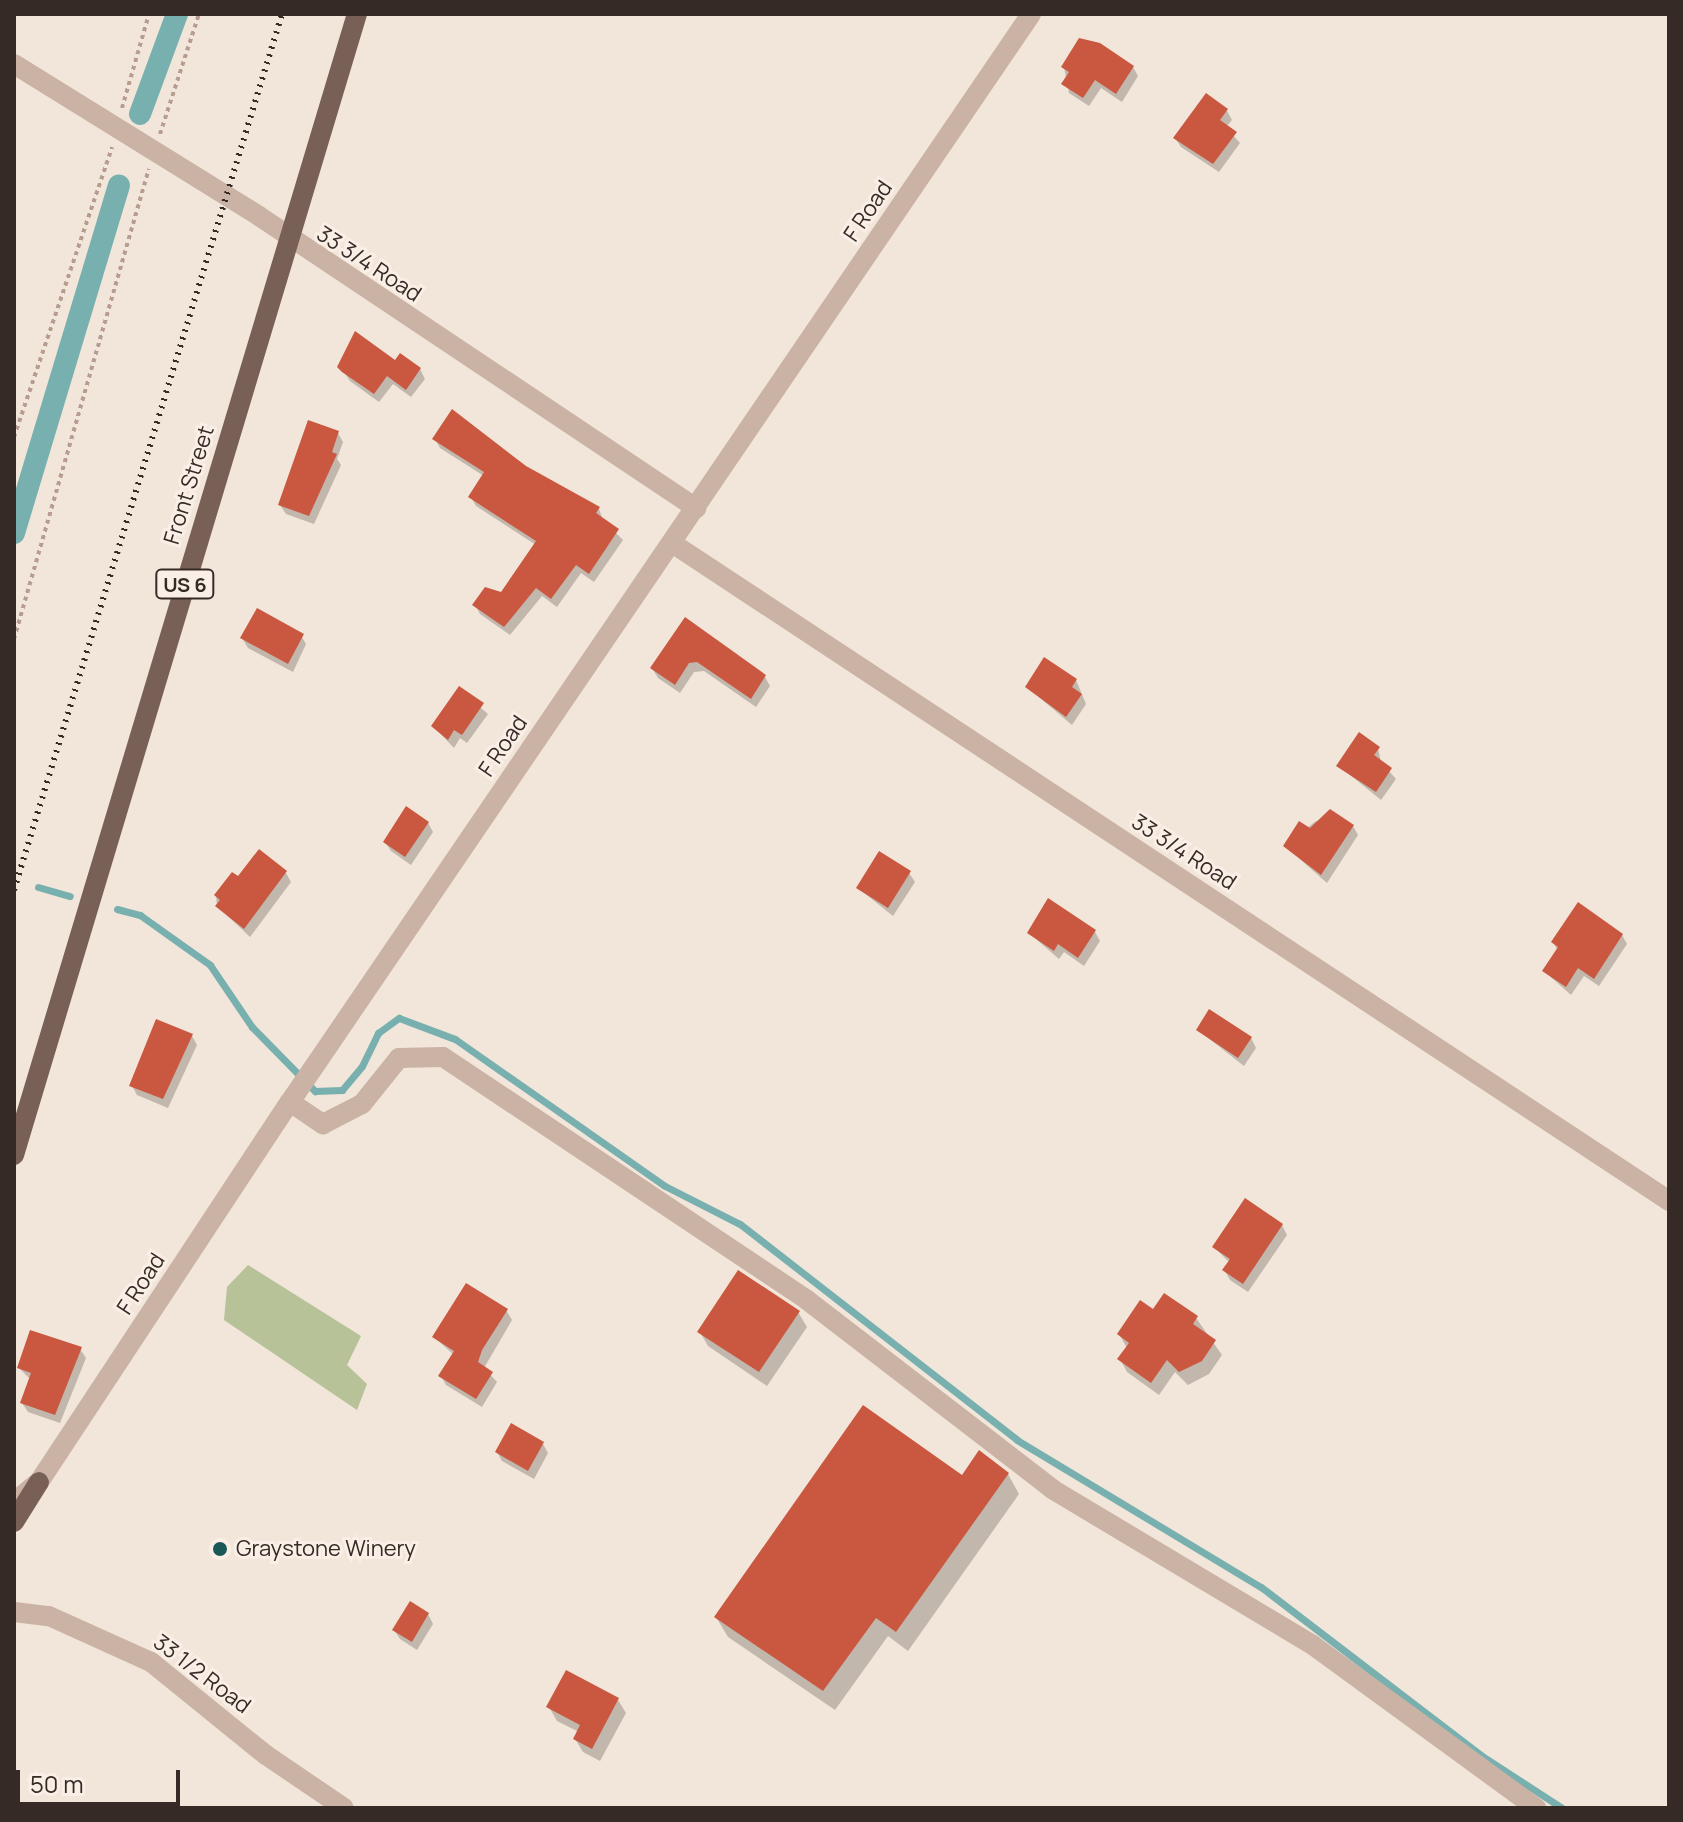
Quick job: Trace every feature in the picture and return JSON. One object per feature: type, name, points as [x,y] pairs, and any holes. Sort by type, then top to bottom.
[{"type":"main road","name":"Front Street","points":[[14,1155],[357,14]]},
{"type":"main road","points":[[14,1522],[39,1482]]},
{"type":"street","name":"F Road","points":[[14,1502],[39,1482],[290,1102],[1031,14]]},
{"type":"street","name":"33 3/4 Road","points":[[14,64],[288,239],[696,508]]},
{"type":"street","name":"33 3/4 Road","points":[[672,543],[1669,1201]]},
{"type":"street","points":[[290,1102],[323,1124],[362,1104],[399,1058],[443,1057],[807,1300],[1052,1489],[1314,1646],[1536,1808]]},
{"type":"street","name":"33 1/2 Road","points":[[14,1612],[49,1616],[151,1662],[266,1755],[344,1808]]},
{"type":"path","points":[[14,437],[118,132],[129,69],[149,14]]},
{"type":"path","points":[[14,639],[154,153],[199,14]]},
{"type":"green space","points":[[248,1265],[361,1336],[347,1365],[367,1384],[357,1410],[224,1320],[227,1287]]},
{"type":"building","points":[[1079,38],[1100,43],[1134,66],[1116,94],[1095,80],[1083,98],[1061,84],[1069,72],[1061,67]]},
{"type":"building","points":[[1206,93],[1228,109],[1220,120],[1237,132],[1213,164],[1173,138]]},
{"type":"building","points":[[355,331],[395,360],[400,353],[421,368],[406,390],[387,376],[374,394],[337,367]]},
{"type":"building","points":[[452,409],[526,466],[600,507],[596,513],[619,529],[589,574],[576,565],[551,599],[536,588],[504,627],[472,605],[485,587],[501,592],[536,541],[468,497],[484,472],[432,439]]},
{"type":"building","points":[[308,420],[339,431],[332,452],[337,454],[309,516],[278,505]]},
{"type":"building","points":[[257,608],[304,634],[288,664],[240,638]]},
{"type":"building","points":[[685,617],[766,675],[751,699],[697,662],[689,663],[675,685],[650,668]]},
{"type":"building","points":[[1044,657],[1077,679],[1072,687],[1082,694],[1066,717],[1025,687]]},
{"type":"building","points":[[459,686],[484,703],[462,735],[454,730],[448,740],[431,726]]},
{"type":"building","points":[[1359,732],[1380,747],[1374,755],[1392,768],[1376,792],[1336,766]]},
{"type":"building","points":[[406,806],[429,822],[405,857],[383,842]]},
{"type":"building","points":[[1330,809],[1354,825],[1321,875],[1283,846],[1299,821],[1310,828]]},
{"type":"building","points":[[259,849],[287,871],[244,929],[215,906],[220,900],[214,895],[232,872],[238,876]]},
{"type":"building","points":[[879,851],[911,871],[888,908],[856,888]]},
{"type":"building","points":[[1048,898],[1096,930],[1078,958],[1058,944],[1054,951],[1027,933]]},
{"type":"building","points":[[1578,902],[1623,934],[1594,979],[1578,968],[1566,987],[1542,971],[1558,947],[1551,942]]},
{"type":"building","points":[[1209,1009],[1252,1037],[1238,1058],[1196,1030]]},
{"type":"building","points":[[156,1019],[193,1034],[163,1099],[129,1086]]},
{"type":"building","points":[[1245,1198],[1283,1224],[1243,1284],[1222,1270],[1230,1259],[1212,1247]]},
{"type":"building","points":[[738,1270],[800,1311],[759,1372],[697,1332]]},
{"type":"building","points":[[466,1283],[508,1309],[482,1350],[478,1362],[493,1372],[476,1399],[438,1376],[454,1351],[432,1337]]},
{"type":"building","points":[[1164,1293],[1198,1316],[1193,1324],[1216,1340],[1202,1361],[1179,1372],[1167,1360],[1151,1383],[1117,1359],[1129,1343],[1117,1334],[1140,1300],[1153,1309]]},
{"type":"building","points":[[30,1330],[82,1347],[55,1415],[20,1403],[31,1373],[17,1368]]},
{"type":"building","points":[[863,1405],[962,1475],[979,1450],[1009,1473],[896,1632],[876,1618],[823,1691],[714,1617]]},
{"type":"building","points":[[511,1423],[544,1442],[528,1471],[495,1452]]},
{"type":"building","points":[[410,1601],[429,1613],[412,1642],[392,1630]]},
{"type":"building","points":[[566,1670],[619,1698],[592,1749],[573,1739],[580,1725],[546,1707]]},
{"type":"waterway","points":[[140,114],[177,14]]},
{"type":"waterway","points":[[14,533],[119,185]]},
{"type":"waterway","points":[[38,887],[70,896]]},
{"type":"waterway","points":[[117,909],[140,915],[210,965],[252,1027],[315,1091],[342,1090],[362,1066],[378,1033],[399,1018],[455,1039],[665,1186],[740,1224],[1017,1440],[1261,1587],[1482,1756],[1562,1808]]},
{"type":"railway","points":[[14,890],[282,14]]},
{"type":"place","name":"Graystone Winery","points":[[220,1549]]}]
